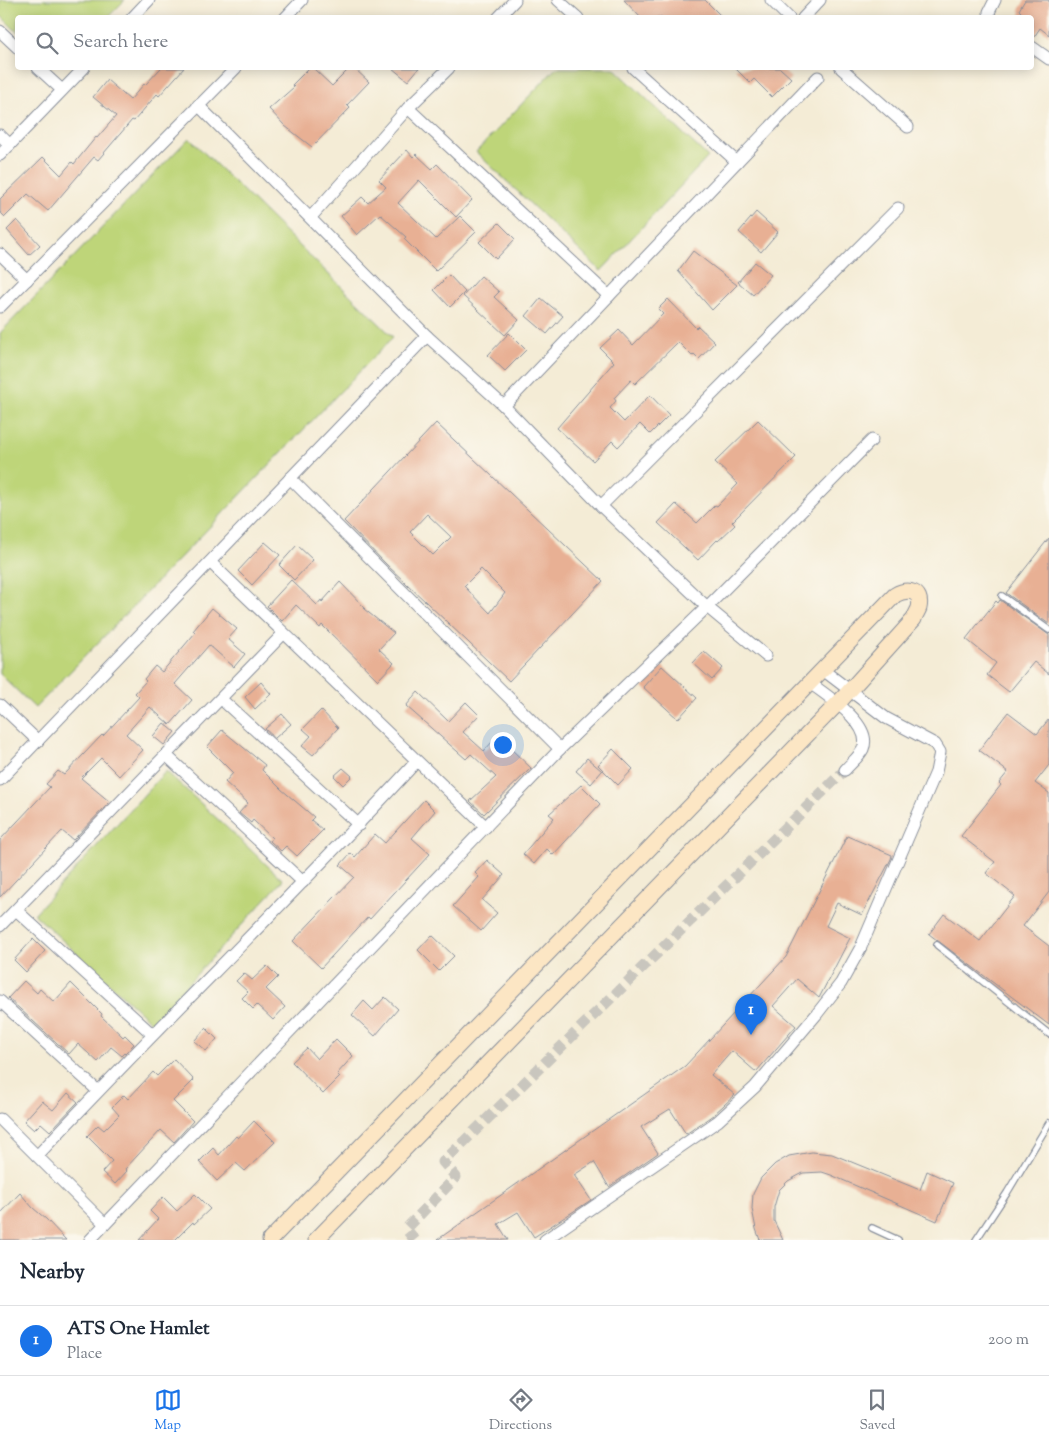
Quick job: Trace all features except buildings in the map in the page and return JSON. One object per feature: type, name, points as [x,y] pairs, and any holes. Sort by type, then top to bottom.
[{"type":"street","points":[[135,15],[149,0]]},
{"type":"street","points":[[288,15],[302,0]]},
{"type":"street","points":[[501,15],[515,0]]},
{"type":"street","points":[[558,0],[575,15]]},
{"type":"street","points":[[772,0],[786,15]]},
{"type":"street","points":[[806,15],[820,0]]},
{"type":"street","points":[[990,15],[989,12],[995,0]]},
{"type":"street","points":[[0,31],[15,45]]},
{"type":"street","points":[[1034,48],[1049,59]]},
{"type":"street","points":[[40,70],[62,90]]},
{"type":"street","points":[[0,155],[82,70]]},
{"type":"street","points":[[0,307],[234,70]]},
{"type":"street","points":[[311,217],[408,108],[447,70]]},
{"type":"street","points":[[635,70],[737,162]]},
{"type":"street","points":[[843,70],[908,127]]},
{"type":"street","points":[[504,406],[818,77]]},
{"type":"street","points":[[198,105],[427,336],[504,406],[602,506],[707,607],[766,656]]},
{"type":"street","points":[[408,108],[609,296]]},
{"type":"street","points":[[0,136],[10,145]]},
{"type":"street","points":[[602,506],[898,208]]},
{"type":"street","points":[[0,254],[27,280]]},
{"type":"street","points":[[0,780],[427,336]]},
{"type":"street","points":[[90,1240],[560,749],[707,607],[872,440]]},
{"type":"street","points":[[290,478],[560,749]]},
{"type":"street","points":[[210,562],[416,762],[486,827]]},
{"type":"street","points":[[270,1240],[895,595],[903,590],[910,590],[916,594],[919,600],[919,608],[914,619],[838,704],[316,1240]]},
{"type":"street","points":[[0,926],[283,634]]},
{"type":"street","points":[[546,1240],[692,1140],[755,1087],[840,983],[861,947],[936,772],[940,752],[935,744],[886,718],[823,670]]},
{"type":"street","points":[[810,683],[838,704],[862,728],[864,735],[862,749],[845,770]]},
{"type":"street","points":[[221,698],[359,825]]},
{"type":"street","points":[[0,704],[38,741]]},
{"type":"street","points":[[166,755],[304,882]]},
{"type":"street","points":[[37,1156],[152,1034],[359,825],[416,762]]},
{"type":"street","points":[[16,910],[152,1034]]},
{"type":"street","points":[[0,1001],[98,1091]]},
{"type":"street","points":[[0,1119],[105,1224]]},
{"type":"lane","points":[[1002,596],[1049,630]]},
{"type":"lane","points":[[937,945],[1049,1034]]},
{"type":"lane","points":[[976,1240],[1049,1123]]},
{"type":"lane","points":[[872,1228],[898,1240]]},
{"type":"green space","points":[[0,0],[125,0],[110,15],[15,15],[15,30],[0,15]]},
{"type":"green space","points":[[554,70],[616,70],[708,157],[601,271],[476,152]]},
{"type":"green space","points":[[189,138],[393,337],[35,708],[0,674],[0,333]]},
{"type":"green space","points":[[166,771],[283,880],[152,1023],[34,914]]},
{"type":"tunnel","points":[[415,1240],[406,1229],[456,1177],[443,1162],[845,770]]},
{"type":"place","name":"ATS One Hamlet","points":[[751,1035]]}]
